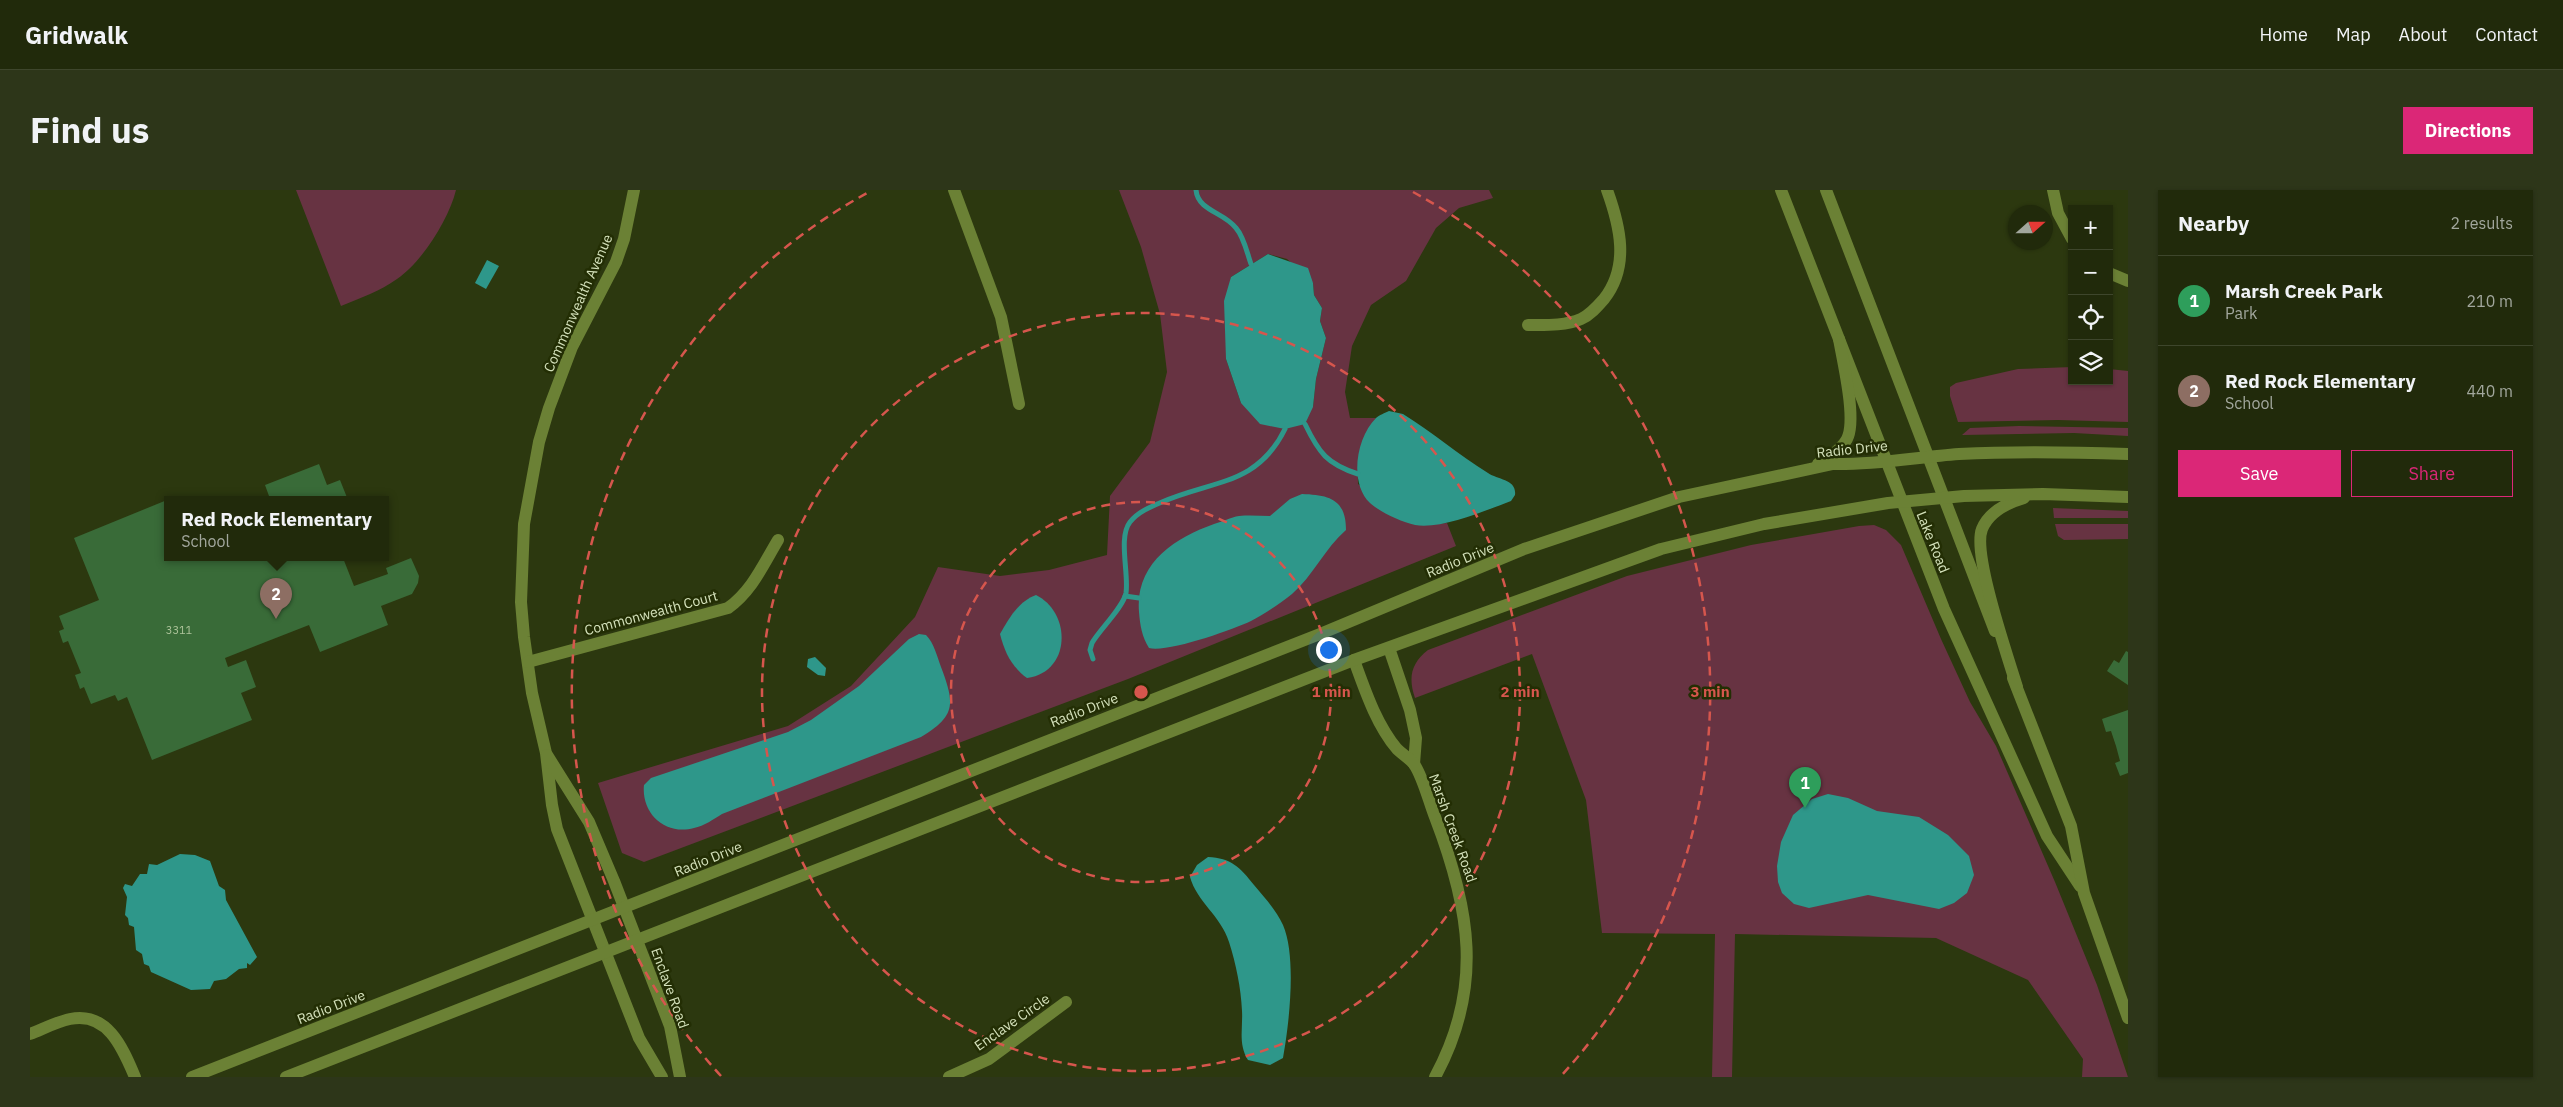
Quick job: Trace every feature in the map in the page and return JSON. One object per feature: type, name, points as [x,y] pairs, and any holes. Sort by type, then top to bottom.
[{"type":"street","name":"Commonwealth Avenue","points":[[604,952],[557,829],[552,805],[546,753],[532,693],[521,602],[521,564],[524,524],[539,442],[572,347],[616,262],[624,239],[634,190]]},
{"type":"street","points":[[954,190],[1001,317],[1019,404]]},
{"type":"street","points":[[1528,325],[1558,324],[1581,319],[1596,309],[1608,293],[1618,273],[1621,254],[1617,218],[1607,190]]},
{"type":"street","name":"Lake Road","points":[[1781,190],[1944,609],[2047,836],[2084,893]]},
{"type":"street","name":"Lake Road","points":[[1826,190],[1927,457],[2071,826],[2084,893],[2128,1018]]},
{"type":"street","points":[[2053,190],[2058,213],[2068,232]]},
{"type":"street","points":[[2113,275],[2128,281]]},
{"type":"street","points":[[1812,468],[1833,454],[1848,438],[1851,410],[1839,339]]},
{"type":"street","name":"Radio Drive","points":[[192,1077],[1320,634],[1524,549],[1679,497],[1834,464],[2018,452],[2128,454]]},
{"type":"street","points":[[2017,687],[1983,567],[1980,541],[1983,527],[1998,510],[2018,500],[2043,494]]},
{"type":"street","points":[[286,1077],[1354,660],[1661,549],[1764,524],[1901,502],[1943,498],[2043,494],[2128,497]]},
{"type":"street","name":"Commonwealth Court","points":[[528,662],[728,608],[743,598],[778,540]]},
{"type":"street","name":"Marsh Creek Road","points":[[1389,648],[1410,710],[1416,738],[1414,764],[1453,865],[1466,929],[1467,965],[1463,998],[1446,1058],[1435,1077]]},
{"type":"street","name":"Marsh Creek Road","points":[[1354,660],[1381,724],[1397,748],[1414,764]]},
{"type":"street","name":"Commonwealth Avenue","points":[[546,753],[589,822],[636,940]]},
{"type":"street","name":"Enclave Road","points":[[636,940],[670,1026],[680,1077]]},
{"type":"street","points":[[604,952],[639,1038],[662,1077]]},
{"type":"street","name":"Enclave Circle","points":[[949,1077],[989,1059],[1066,1002]]},
{"type":"street","points":[[30,1034],[69,1019],[84,1018],[99,1023],[110,1030],[119,1043],[135,1077]]},
{"type":"shaded area","points":[[296,190],[456,190],[441,226],[416,262],[397,279],[384,287],[341,306]]},
{"type":"shaded area","points":[[1119,190],[1489,190],[1493,198],[1459,208],[1436,228],[1406,281],[1371,305],[1352,346],[1345,392],[1350,418],[1376,418],[1366,435],[1361,449],[1358,484],[1415,525],[1447,523],[1456,546],[1128,679],[644,862],[622,853],[598,783],[788,726],[851,686],[915,617],[938,567],[1000,576],[1049,570],[1107,555],[1110,496],[1150,442],[1167,372],[1160,314],[1141,247]],"holes":[[[1268,254],[1287,259],[1313,283],[1314,295],[1322,308],[1320,321],[1326,338],[1316,379],[1313,407],[1241,403],[1226,359],[1231,277]]]},
{"type":"shaded area","points":[[2068,367],[2068,385],[2113,385],[2113,369],[2128,371],[2128,422],[2058,420],[1958,422],[1950,396],[1950,387],[1956,383],[2018,369]]},
{"type":"shaded area","points":[[2019,426],[2128,428],[2128,436],[2074,433],[1962,435],[1970,428]]},
{"type":"shaded area","points":[[2053,508],[2128,511],[2128,518],[2054,518]]},
{"type":"shaded area","points":[[2055,524],[2128,524],[2128,539],[2064,540],[2058,536]]},
{"type":"shaded area","points":[[1874,525],[1886,530],[1901,545],[1970,702],[1996,746],[2097,985],[2128,1077],[2082,1077],[2083,1059],[2028,980],[1936,938],[1735,934],[1732,1077],[1712,1077],[1715,934],[1602,933],[1586,800],[1532,654],[1415,698],[1412,671],[1418,660],[1428,650],[1627,576],[1751,545]]},
{"type":"water","points":[[1268,254],[1308,268],[1313,283],[1314,295],[1322,308],[1320,321],[1326,338],[1316,379],[1313,407],[1305,424],[1285,429],[1260,424],[1241,403],[1226,359],[1224,301],[1231,277]]},
{"type":"water","points":[[487,260],[499,266],[486,289],[475,283]]},
{"type":"water","points":[[1389,411],[1403,414],[1488,473],[1510,483],[1515,490],[1515,495],[1511,501],[1450,522],[1425,526],[1403,522],[1374,506],[1363,494],[1359,484],[1357,473],[1360,448],[1369,427],[1377,417]]},
{"type":"water","points":[[1302,494],[1328,498],[1339,505],[1343,511],[1346,530],[1299,587],[1272,609],[1242,625],[1184,644],[1158,649],[1149,648],[1141,626],[1139,595],[1143,580],[1150,567],[1160,555],[1185,537],[1214,524],[1236,517],[1270,516],[1290,499]]},
{"type":"water","points":[[1036,595],[1048,603],[1056,615],[1061,628],[1062,641],[1059,654],[1052,665],[1041,673],[1027,678],[1009,659],[1000,634],[1011,616],[1024,601]]},
{"type":"water","points":[[919,634],[926,635],[933,646],[946,680],[950,700],[949,708],[941,722],[921,737],[722,814],[698,827],[683,830],[674,829],[657,820],[651,813],[646,805],[644,785],[651,778],[788,732],[811,720],[859,686],[909,639]]},
{"type":"water","points":[[815,657],[826,668],[825,676],[818,675],[807,667],[808,659]]},
{"type":"water","points":[[1828,794],[1848,798],[1877,811],[1919,817],[1948,835],[1969,856],[1974,875],[1967,893],[1954,903],[1939,909],[1868,895],[1809,908],[1794,904],[1782,893],[1778,882],[1777,866],[1781,842],[1793,815],[1812,799]]},
{"type":"water","points":[[180,854],[195,855],[210,861],[219,886],[225,890],[226,900],[257,957],[250,965],[247,963],[247,968],[239,969],[226,979],[214,981],[210,989],[191,990],[151,972],[149,966],[144,964],[142,954],[136,950],[134,927],[129,925],[128,918],[125,915],[127,897],[123,888],[125,884],[132,886],[140,874],[147,874],[149,864],[157,865]]},
{"type":"water","points":[[1208,857],[1223,859],[1244,873],[1266,899],[1283,925],[1290,955],[1289,1010],[1283,1058],[1270,1065],[1248,1060],[1245,1054],[1242,1042],[1242,1011],[1239,985],[1229,942],[1221,924],[1198,894],[1190,877],[1197,865]]},
{"type":"building","points":[[319,464],[327,485],[340,480],[346,496],[269,496],[265,485]]},
{"type":"building","points":[[164,501],[164,561],[344,561],[354,586],[388,574],[386,568],[411,558],[419,576],[418,583],[412,594],[381,606],[388,625],[320,652],[309,625],[225,658],[228,667],[246,660],[256,687],[241,693],[252,720],[152,760],[127,697],[118,701],[115,695],[91,704],[84,687],[80,689],[75,675],[81,673],[68,641],[63,643],[59,631],[64,629],[59,616],[99,600],[74,538]]},
{"type":"building","points":[[2126,651],[2128,652],[2128,685],[2107,671],[2114,660],[2119,663]]},
{"type":"building","points":[[2128,710],[2128,773],[2120,776],[2115,763],[2120,761],[2116,746],[2111,731],[2106,732],[2102,719]]},
{"type":"waterway","points":[[1196,190],[1201,203],[1225,218],[1239,232],[1251,264]]},
{"type":"waterway","points":[[1305,424],[1315,443],[1325,456],[1339,466],[1358,474]]},
{"type":"waterway","points":[[1093,659],[1090,650],[1092,643],[1116,612],[1126,593],[1124,546],[1127,529],[1133,518],[1158,504],[1232,479],[1247,471],[1274,448],[1285,429]]},
{"type":"waterway","points":[[1125,596],[1139,598]]},
{"type":"place","name":"Red Rock Elementary","points":[[276,619]]},
{"type":"place","name":"Marsh Creek Park","points":[[1805,808]]}]
